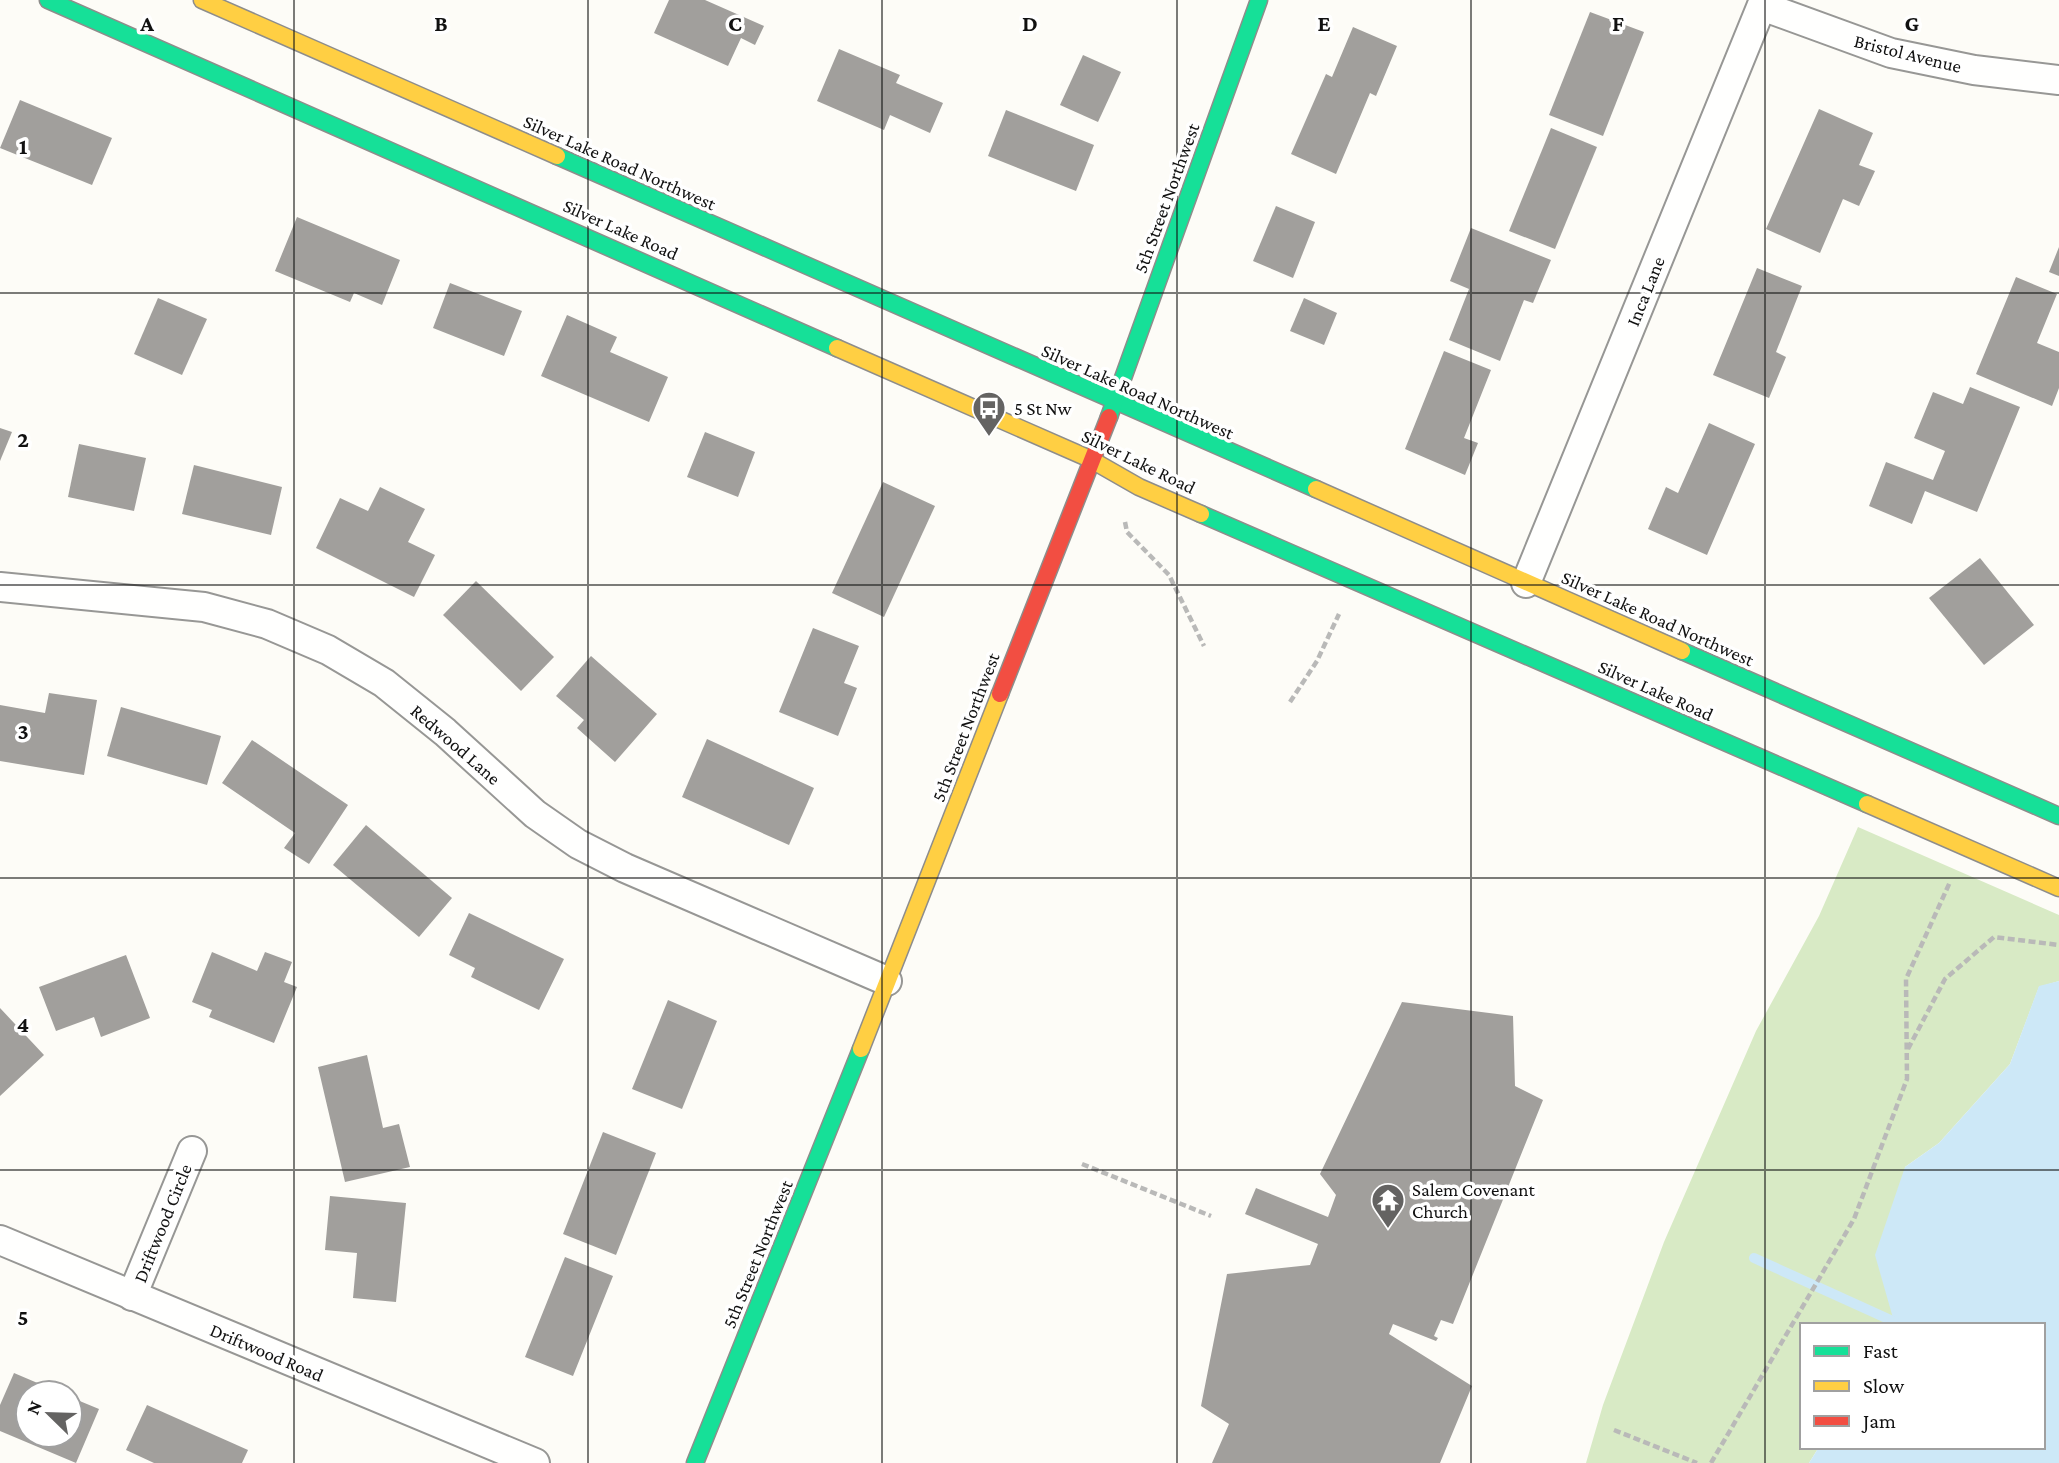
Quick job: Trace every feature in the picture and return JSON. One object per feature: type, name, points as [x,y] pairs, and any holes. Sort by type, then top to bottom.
[{"type":"main road","name":"Silver Lake Road","points":[[48,0],[1090,458],[1139,487],[2059,888]]},
{"type":"main road","name":"Silver Lake Road Northwest","points":[[202,0],[2059,816]]},
{"type":"main road","name":"5th Street Northwest","points":[[695,1463],[789,1235],[1134,351],[1259,0]]},
{"type":"street","name":"Bristol Avenue","points":[[1763,3],[1891,53],[1975,70],[2059,80]]},
{"type":"street","name":"Inca Lane","points":[[1526,583],[1763,3]]},
{"type":"street","name":"Redwood Lane","points":[[0,587],[204,607],[267,624],[328,650],[384,682],[445,732],[535,814],[578,844],[625,868],[887,981]]},
{"type":"street","name":"Driftwood Circle","points":[[132,1296],[192,1151]]},
{"type":"street","name":"Driftwood Road","points":[[0,1240],[535,1463]]},
{"type":"path","points":[[1125,522],[1127,532],[1169,575],[1203,646]]},
{"type":"path","points":[[1290,702],[1317,661],[1355,582]]},
{"type":"path","points":[[1711,1463],[1854,1219],[1908,1079],[1906,979],[1965,848]]},
{"type":"path","points":[[1907,1051],[1945,979],[1994,937],[2059,945]]},
{"type":"path","points":[[1082,1164],[1210,1216]]},
{"type":"path","points":[[1614,1430],[1697,1463]]},
{"type":"green space","points":[[1858,827],[2059,915],[2059,981],[2039,987],[2010,1064],[1939,1143],[1905,1167],[1895,1323],[1800,1323],[1800,1449],[1818,1449],[1809,1463],[1586,1463],[1603,1405],[1664,1242],[1756,1031],[1819,916]]},
{"type":"water","points":[[2059,981],[2059,1463],[1809,1463],[1818,1449],[2045,1449],[2045,1323],[1894,1323],[1875,1255],[1905,1167],[1939,1143],[2010,1064],[2039,986]]},
{"type":"building","points":[[669,0],[705,0],[764,26],[755,45],[741,38],[728,66],[654,33]]},
{"type":"building","points":[[1590,12],[1644,32],[1603,136],[1549,115]]},
{"type":"building","points":[[1353,27],[1397,46],[1376,96],[1370,93],[1336,174],[1291,154],[1326,74],[1332,77]]},
{"type":"building","points":[[839,49],[900,75],[896,83],[943,103],[930,133],[890,115],[884,130],[817,101]]},
{"type":"building","points":[[1083,55],[1121,72],[1098,122],[1060,105]]},
{"type":"building","points":[[20,100],[112,138],[92,185],[0,148]]},
{"type":"building","points":[[1819,109],[1873,133],[1859,165],[1875,171],[1859,206],[1843,199],[1820,253],[1766,229]]},
{"type":"building","points":[[1006,110],[1094,145],[1076,191],[988,156]]},
{"type":"building","points":[[1551,128],[1597,147],[1555,249],[1509,231]]},
{"type":"building","points":[[1276,206],[1315,222],[1293,278],[1253,261]]},
{"type":"building","points":[[297,217],[400,260],[382,305],[354,293],[350,302],[275,271]]},
{"type":"building","points":[[1471,228],[1551,260],[1533,303],[1524,300],[1500,361],[1449,340],[1469,289],[1450,281]]},
{"type":"building","points":[[2059,247],[2059,276],[2049,272]]},
{"type":"building","points":[[1757,268],[1802,286],[1776,352],[1786,357],[1769,398],[1713,375]]},
{"type":"building","points":[[2016,277],[2057,294],[2037,343],[2059,352],[2059,388],[2052,406],[1976,374]]},
{"type":"building","points":[[450,283],[522,311],[504,356],[433,328]]},
{"type":"building","points":[[158,298],[207,319],[182,375],[134,354]]},
{"type":"building","points":[[1304,298],[1337,313],[1324,345],[1290,331]]},
{"type":"building","points":[[567,315],[617,337],[610,352],[668,377],[649,422],[541,376]]},
{"type":"building","points":[[1444,351],[1491,370],[1464,438],[1478,443],[1465,475],[1405,449]]},
{"type":"building","points":[[1970,387],[2020,407],[1977,512],[1925,491],[1912,524],[1869,506],[1886,462],[1933,480],[1945,451],[1914,438],[1933,392],[1963,404]]},
{"type":"building","points":[[1709,423],[1755,444],[1707,555],[1648,529],[1666,487],[1678,493]]},
{"type":"building","points":[[0,428],[12,432],[0,461]]},
{"type":"building","points":[[705,432],[755,452],[738,497],[687,477]]},
{"type":"building","points":[[79,444],[146,458],[134,511],[68,497]]},
{"type":"building","points":[[194,465],[282,487],[271,535],[182,514]]},
{"type":"building","points":[[883,482],[935,506],[884,617],[832,593]]},
{"type":"building","points":[[380,487],[425,509],[408,542],[435,555],[414,597],[316,548],[340,498],[368,511]]},
{"type":"building","points":[[1980,558],[2034,625],[1984,665],[1929,598]]},
{"type":"building","points":[[476,581],[554,657],[521,691],[443,615]]},
{"type":"building","points":[[813,628],[859,646],[844,683],[857,688],[838,736],[779,712]]},
{"type":"building","points":[[591,656],[657,714],[615,762],[577,728],[584,720],[556,696]]},
{"type":"building","points":[[49,693],[97,700],[84,775],[0,761],[0,705],[45,713]]},
{"type":"building","points":[[121,707],[221,736],[207,785],[107,756]]},
{"type":"building","points":[[707,739],[814,788],[789,845],[682,797]]},
{"type":"building","points":[[252,740],[348,805],[309,864],[284,848],[295,833],[222,783]]},
{"type":"building","points":[[366,825],[452,898],[419,937],[333,865]]},
{"type":"building","points":[[469,913],[564,959],[539,1010],[471,977],[475,968],[449,955]]},
{"type":"building","points":[[212,952],[257,971],[265,952],[292,962],[284,982],[297,987],[274,1043],[209,1017],[212,1010],[192,1002]]},
{"type":"building","points":[[126,955],[150,1018],[101,1037],[94,1017],[56,1031],[39,987]]},
{"type":"building","points":[[668,1000],[717,1021],[682,1109],[632,1089]]},
{"type":"building","name":"Salem Covenant Church","points":[[1402,1002],[1513,1016],[1515,1086],[1543,1100],[1453,1324],[1441,1320],[1434,1336],[1438,1338],[1436,1341],[1393,1324],[1389,1334],[1472,1386],[1440,1463],[1212,1463],[1229,1424],[1201,1406],[1227,1274],[1310,1265],[1318,1244],[1245,1214],[1256,1188],[1328,1217],[1336,1195],[1320,1174]]},
{"type":"building","points":[[0,1008],[44,1055],[0,1096]]},
{"type":"building","points":[[367,1055],[383,1128],[399,1124],[410,1167],[345,1182],[318,1067]]},
{"type":"building","points":[[603,1132],[656,1153],[616,1255],[563,1234]]},
{"type":"building","points":[[330,1196],[406,1203],[396,1302],[353,1298],[357,1253],[325,1250]]},
{"type":"building","points":[[565,1257],[613,1276],[573,1376],[525,1357]]},
{"type":"building","points":[[14,1373],[28,1379],[14,1379],[14,1437],[0,1431],[0,1405]]},
{"type":"building","points":[[84,1403],[99,1409],[84,1444]]},
{"type":"building","points":[[147,1405],[248,1450],[242,1463],[154,1463],[126,1450]]},
{"type":"building","points":[[43,1449],[82,1449],[76,1463]]},
{"type":"waterway","points":[[1754,1258],[1895,1322]]},
{"type":"traffic: fast","points":[[48,0],[837,348]]},
{"type":"traffic: fast","points":[[1109,417],[1259,0]]},
{"type":"traffic: fast","points":[[557,156],[1316,489]]},
{"type":"traffic: fast","points":[[1201,514],[1867,804]]},
{"type":"traffic: fast","points":[[1682,651],[2059,816]]},
{"type":"traffic: fast","points":[[695,1463],[861,1049]]},
{"type":"traffic: slow","points":[[202,0],[557,156]]},
{"type":"traffic: slow","points":[[837,348],[1090,459],[1139,487],[1201,514]]},
{"type":"traffic: slow","points":[[1316,489],[1682,651]]},
{"type":"traffic: slow","points":[[861,1049],[1000,694]]},
{"type":"traffic: slow","points":[[1867,804],[2059,888]]},
{"type":"traffic: jam","points":[[1000,694],[1109,417]]},
{"type":"place","name":"5 St Nw","points":[[989,438]]},
{"type":"place","name":"Salem Covenant Church","points":[[1388,1230]]}]
